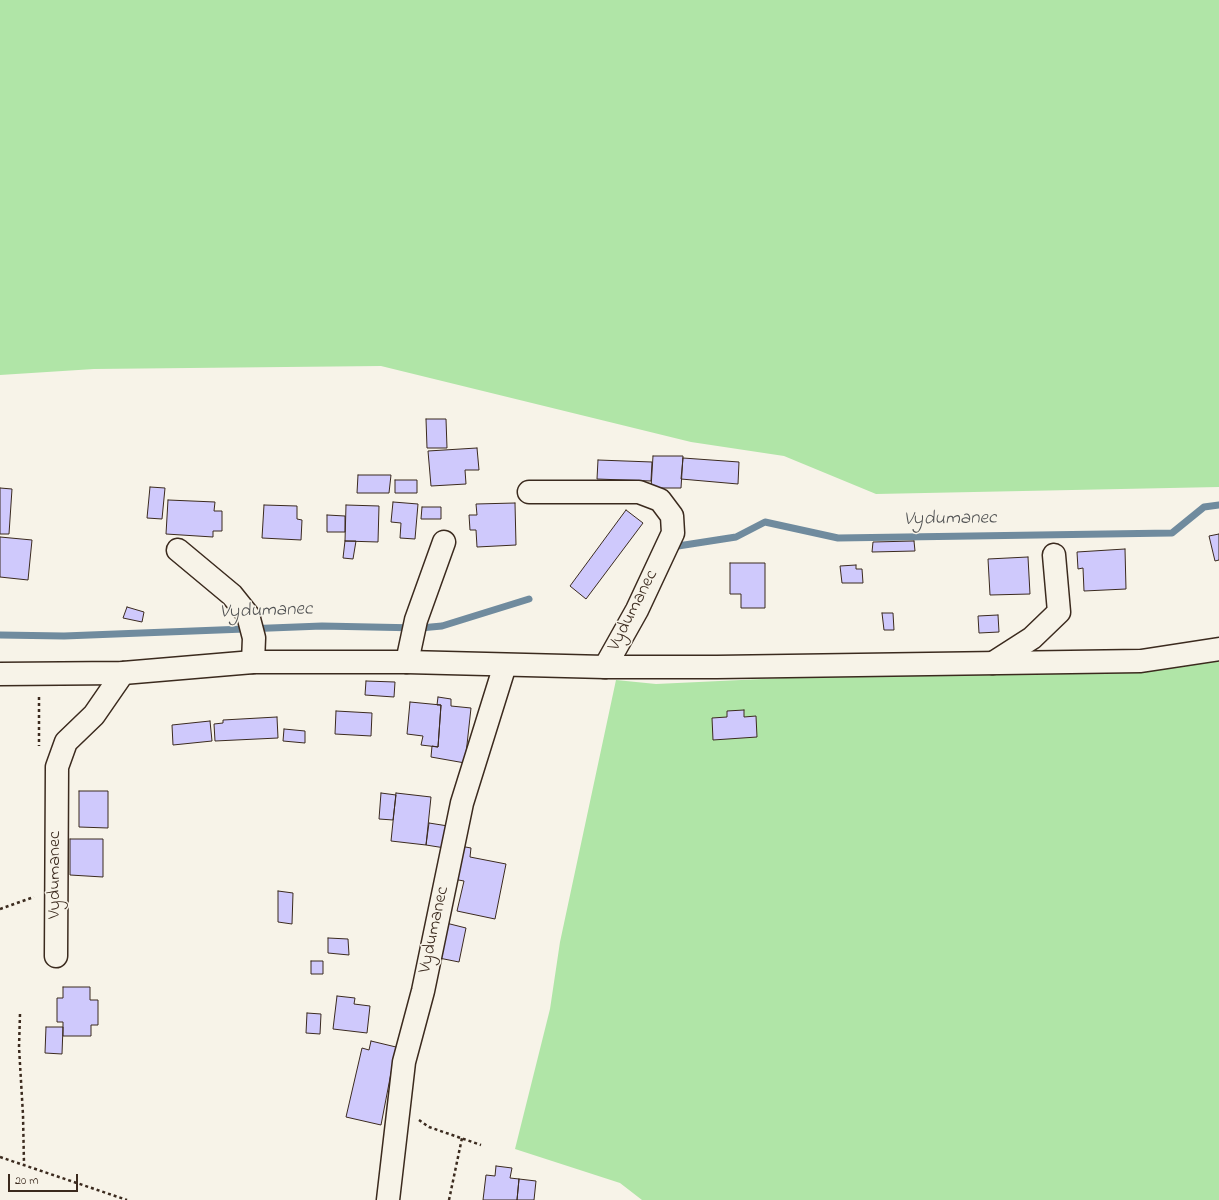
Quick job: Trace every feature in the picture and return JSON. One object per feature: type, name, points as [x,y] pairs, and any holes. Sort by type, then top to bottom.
[{"type":"main road","name":"Vydumanec","points":[[529,492],[639,492],[660,500],[672,516],[673,532],[634,616],[605,667]]},
{"type":"main road","points":[[409,652],[416,620],[444,542]]},
{"type":"main road","points":[[178,550],[232,595],[248,615],[254,638],[254,662]]},
{"type":"main road","points":[[993,663],[1032,638],[1059,612],[1054,556]]},
{"type":"main road","name":"Vydumanec","points":[[0,674],[123,673],[254,662],[409,652],[505,665],[717,667],[1141,661],[1219,650]]},
{"type":"main road","name":"Vydumanec","points":[[388,1200],[404,1062],[423,991],[462,803],[505,665]]},
{"type":"main road","name":"Vydumanec","points":[[56,956],[57,767],[66,742],[94,715],[123,673]]},
{"type":"path","points":[[20,1014],[19,1047],[24,1164]]},
{"type":"path","points":[[400,1100],[409,1113],[429,1127],[481,1145]]},
{"type":"path","points":[[449,1200],[462,1138]]},
{"type":"path","points":[[0,1157],[127,1200]]},
{"type":"green space","points":[[0,0],[1219,0],[1219,487],[876,494],[784,456],[691,442],[381,366],[94,369],[0,375]]},
{"type":"green space","points":[[1219,648],[1219,1200],[642,1200],[620,1183],[515,1149],[550,1009],[560,942],[616,680],[656,684],[1039,666]]},
{"type":"building","points":[[426,419],[446,419],[447,448],[427,448]]},
{"type":"building","points":[[477,448],[479,470],[465,470],[466,484],[431,486],[428,451]]},
{"type":"building","points":[[653,456],[683,456],[681,488],[651,488]]},
{"type":"building","points":[[683,458],[739,462],[738,484],[681,479]]},
{"type":"building","points":[[598,460],[652,462],[651,481],[597,479]]},
{"type":"building","points":[[358,475],[391,475],[389,493],[357,493]]},
{"type":"building","points":[[395,480],[417,480],[417,493],[395,493]]},
{"type":"building","points":[[150,487],[165,488],[162,519],[147,518]]},
{"type":"building","points":[[0,488],[12,489],[9,534],[0,534]]},
{"type":"building","points":[[168,500],[215,502],[214,511],[222,511],[222,531],[213,531],[213,537],[166,534]]},
{"type":"building","points":[[393,502],[418,504],[415,539],[400,538],[401,523],[391,522]]},
{"type":"building","points":[[515,503],[516,545],[477,547],[476,530],[470,530],[469,515],[477,515],[476,504]]},
{"type":"building","points":[[264,505],[297,506],[297,519],[302,520],[301,540],[262,538]]},
{"type":"building","points":[[346,505],[379,506],[378,542],[345,541]]},
{"type":"building","points":[[422,507],[441,507],[441,519],[421,519]]},
{"type":"building","points":[[626,510],[643,523],[586,599],[570,586]]},
{"type":"building","points":[[327,515],[345,516],[345,532],[327,532]]},
{"type":"building","points":[[1219,534],[1219,560],[1215,561],[1209,536]]},
{"type":"building","points":[[0,537],[32,540],[28,580],[0,577]]},
{"type":"building","points":[[345,541],[356,541],[353,559],[343,558]]},
{"type":"building","points":[[914,541],[915,551],[872,552],[873,542]]},
{"type":"building","points":[[1125,549],[1126,589],[1084,591],[1083,568],[1078,569],[1077,552]]},
{"type":"building","points":[[1028,557],[1030,594],[990,595],[988,559]]},
{"type":"building","points":[[730,563],[765,563],[765,608],[741,608],[741,594],[730,594]]},
{"type":"building","points":[[856,565],[856,569],[862,569],[863,583],[842,583],[840,566]]},
{"type":"building","points":[[127,607],[144,612],[142,622],[123,618]]},
{"type":"building","points":[[882,613],[893,613],[894,630],[884,630]]},
{"type":"building","points":[[998,615],[999,632],[979,633],[978,616]]},
{"type":"building","points":[[366,681],[395,682],[394,697],[365,695]]},
{"type":"building","points":[[438,697],[451,699],[451,706],[471,708],[465,763],[431,757],[432,746],[438,747],[441,705],[437,705]]},
{"type":"building","points":[[410,702],[441,705],[438,747],[421,745],[423,736],[407,734]]},
{"type":"building","points":[[744,710],[744,717],[756,716],[757,737],[713,740],[712,718],[727,717],[727,711]]},
{"type":"building","points":[[336,711],[372,713],[371,736],[335,734]]},
{"type":"building","points":[[277,717],[278,738],[215,741],[214,724],[223,723],[223,720]]},
{"type":"building","points":[[210,721],[212,741],[173,745],[172,725]]},
{"type":"building","points":[[284,729],[305,731],[305,743],[283,741]]},
{"type":"building","points":[[79,791],[108,791],[108,828],[79,827]]},
{"type":"building","points":[[381,793],[396,795],[393,820],[379,819]]},
{"type":"building","points":[[396,793],[431,797],[426,845],[391,841]]},
{"type":"building","points":[[429,823],[448,826],[445,848],[426,845]]},
{"type":"building","points":[[70,839],[103,839],[103,877],[70,875]]},
{"type":"building","points":[[460,846],[471,848],[470,857],[506,864],[495,919],[457,911],[464,881],[453,879]]},
{"type":"building","points":[[278,891],[293,893],[292,924],[278,922]]},
{"type":"building","points":[[446,923],[466,928],[459,962],[439,958]]},
{"type":"building","points":[[328,938],[348,939],[349,955],[328,953]]},
{"type":"building","points":[[311,961],[323,961],[323,974],[311,974]]},
{"type":"building","points":[[63,987],[90,987],[90,1000],[98,1000],[98,1025],[91,1025],[91,1036],[63,1036],[63,1022],[57,1022],[57,998],[63,998]]},
{"type":"building","points":[[337,996],[355,998],[354,1004],[370,1006],[367,1033],[333,1029]]},
{"type":"building","points":[[307,1013],[321,1014],[320,1034],[306,1033]]},
{"type":"building","points":[[46,1027],[63,1027],[62,1054],[45,1053]]},
{"type":"building","points":[[371,1041],[396,1047],[381,1125],[346,1117],[362,1048],[369,1050]]},
{"type":"building","points":[[496,1166],[512,1168],[510,1178],[519,1179],[517,1200],[483,1200],[486,1175],[495,1176]]},
{"type":"building","points":[[519,1179],[536,1181],[534,1200],[517,1200]]},
{"type":"waterway","name":"Vydumanec","points":[[678,546],[736,537],[765,522],[838,538],[1172,533],[1204,507],[1219,505]]},
{"type":"waterway","name":"Vydumanec","points":[[0,635],[64,636],[322,626],[420,628],[442,626],[529,599]]}]
